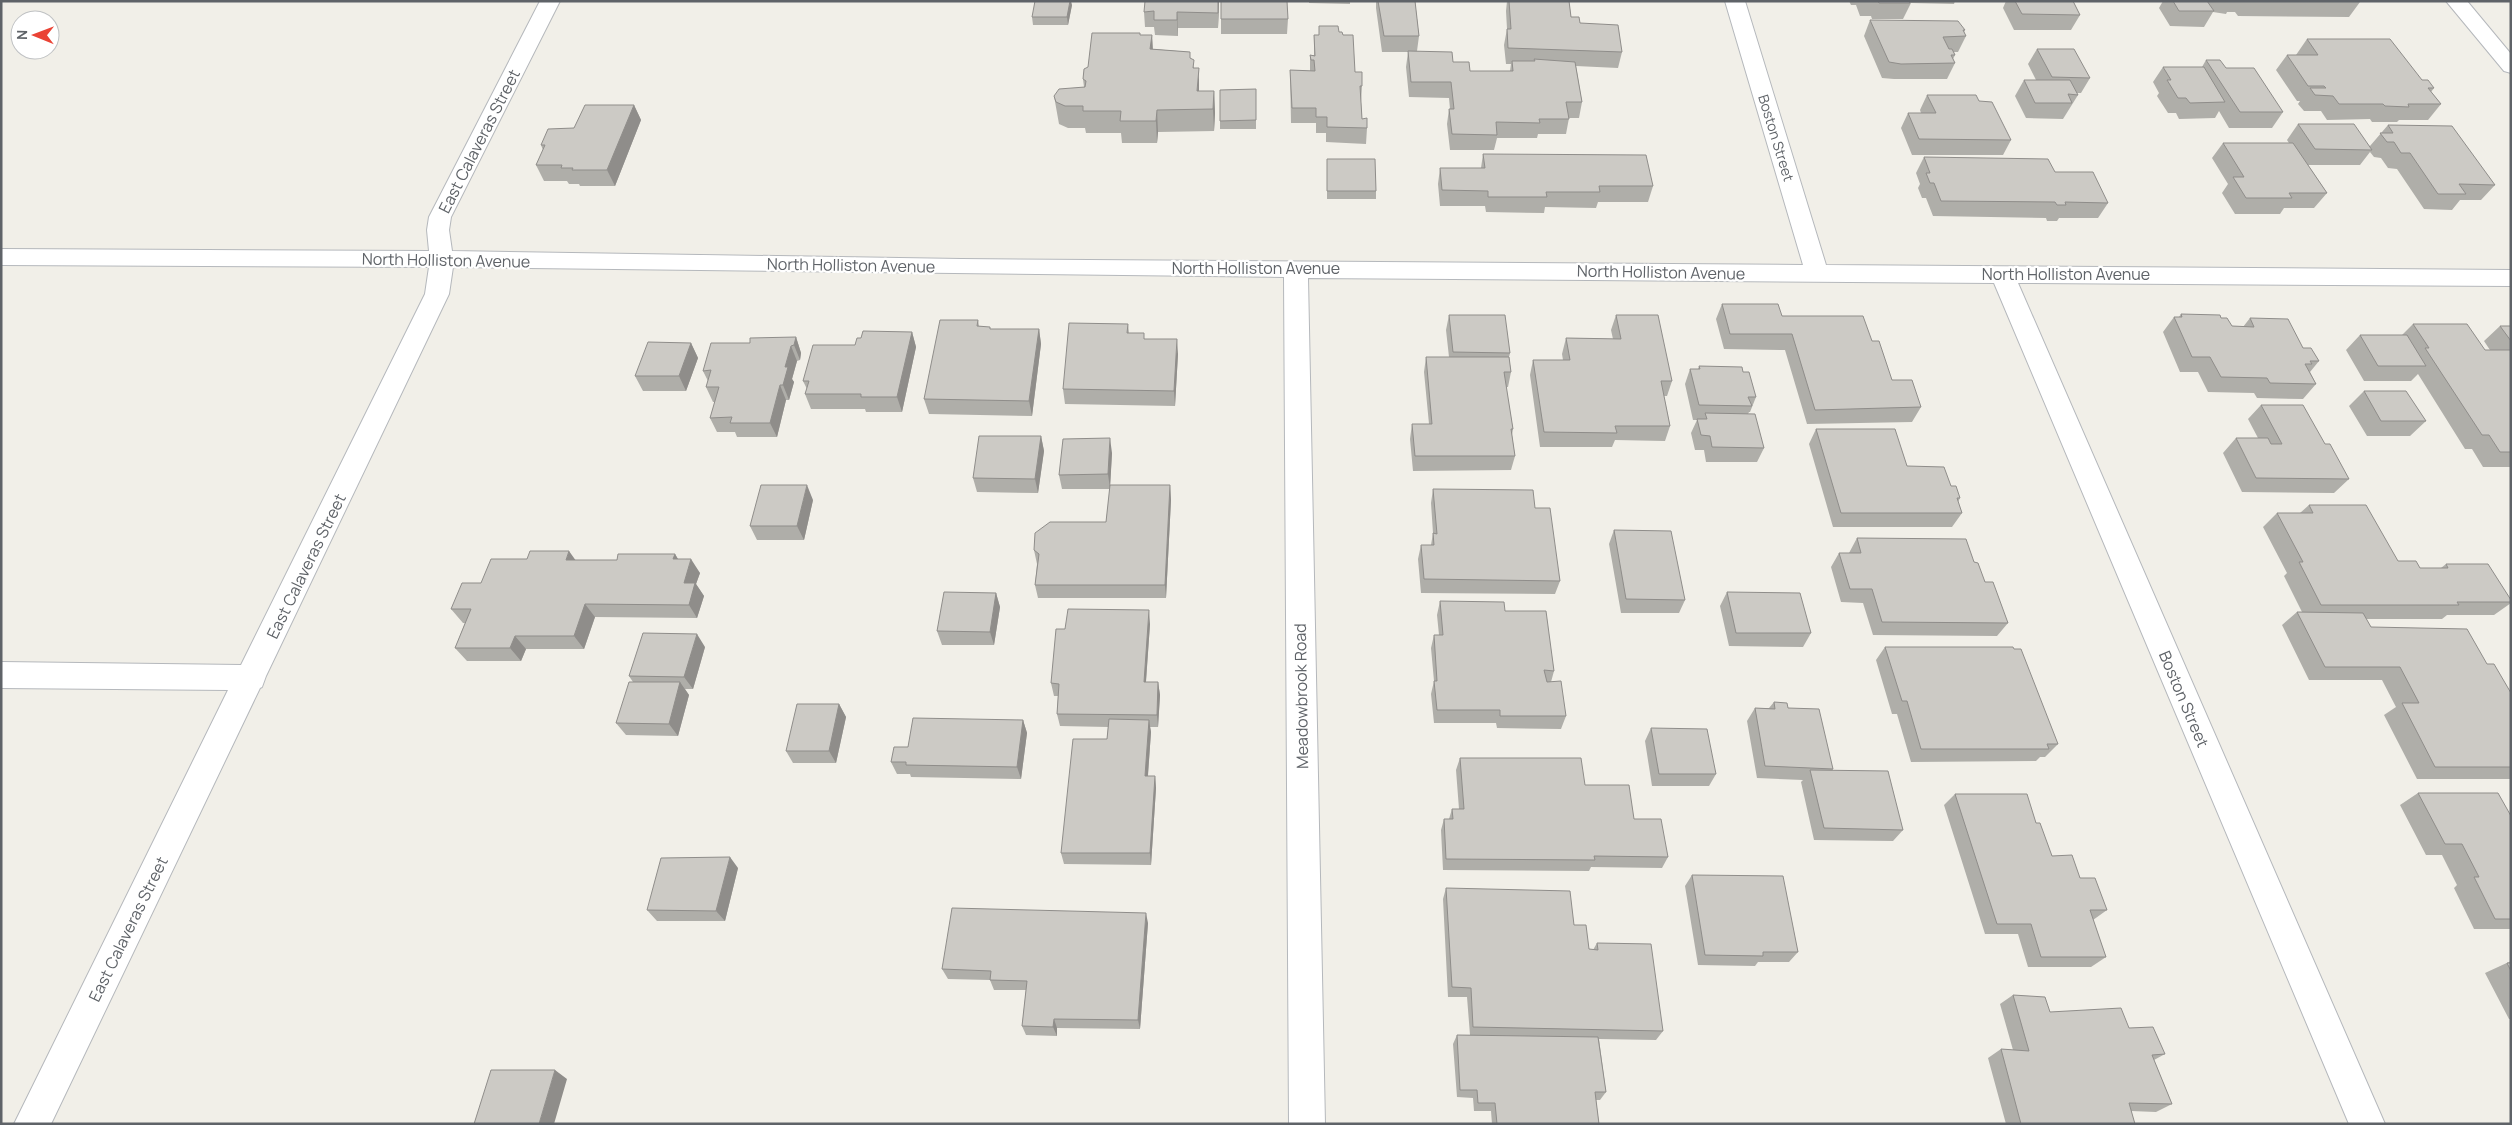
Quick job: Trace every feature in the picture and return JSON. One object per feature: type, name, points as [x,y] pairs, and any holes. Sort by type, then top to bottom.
[{"type":"street","name":"East Calaveras Street","points":[[32,1124],[252,678],[437,294],[442,259],[438,230],[440,217],[550,1]]},
{"type":"street","name":"Boston Street","points":[[1735,1],[1817,274]]},
{"type":"street","points":[[2456,1],[2511,66]]},
{"type":"street","name":"North Holliston Avenue","points":[[1,258],[442,259],[961,267],[2511,278]]},
{"type":"street","name":"Meadowbrook Road","points":[[1296,268],[1306,1124]]},
{"type":"street","name":"Boston Street","points":[[2002,274],[2367,1124]]},
{"type":"street","points":[[1,675],[252,678]]},
{"type":"building","points":[[1035,1],[1070,1],[1067,17],[1032,17]]},
{"type":"building","points":[[1145,1],[1218,1],[1218,13],[1177,12],[1177,20],[1154,20],[1154,11],[1144,12]]},
{"type":"building","points":[[1221,1],[1287,1],[1288,19],[1221,19]]},
{"type":"building","points":[[1378,1],[1415,1],[1419,36],[1384,36]]},
{"type":"building","points":[[1509,1],[1569,1],[1571,17],[1579,17],[1580,23],[1618,25],[1622,52],[1508,48],[1507,29],[1511,29]]},
{"type":"building","points":[[1878,1],[1909,1],[1910,3],[1879,3]]},
{"type":"building","points":[[2015,1],[2073,1],[2080,15],[2022,14]]},
{"type":"building","points":[[2173,1],[2207,1],[2214,11],[2179,11]]},
{"type":"building","points":[[1870,20],[1958,21],[1965,30],[1963,30],[1966,36],[1943,37],[1949,49],[1952,49],[1955,55],[1951,55],[1955,63],[1901,64],[1889,62]]},
{"type":"building","points":[[1319,26],[1338,26],[1339,32],[1342,32],[1343,35],[1353,35],[1355,72],[1362,72],[1362,86],[1360,86],[1362,119],[1367,118],[1367,128],[1327,127],[1327,117],[1316,117],[1316,108],[1292,108],[1290,70],[1315,71],[1314,60],[1311,60],[1310,55],[1315,56],[1314,35],[1319,35]]},
{"type":"building","points":[[1092,33],[1140,33],[1140,35],[1152,35],[1150,49],[1190,52],[1190,58],[1194,60],[1193,68],[1199,68],[1197,91],[1214,91],[1213,109],[1157,110],[1156,121],[1120,121],[1121,111],[1083,111],[1083,106],[1065,106],[1056,102],[1054,96],[1059,89],[1085,87],[1086,81],[1083,79],[1084,69],[1088,67]]},
{"type":"building","points":[[2307,39],[2390,39],[2422,80],[2428,80],[2434,88],[2428,88],[2441,104],[2408,104],[2409,107],[2385,106],[2383,104],[2339,104],[2333,96],[2315,95],[2310,88],[2326,88],[2324,86],[2308,86],[2287,55],[2318,55]]},
{"type":"building","points":[[2037,49],[2074,49],[2090,78],[2052,77]]},
{"type":"building","points":[[1408,51],[1452,52],[1453,62],[1469,62],[1470,71],[1513,71],[1512,61],[1535,61],[1534,59],[1575,62],[1582,102],[1566,102],[1569,119],[1539,119],[1540,123],[1496,122],[1497,135],[1452,134],[1449,109],[1454,109],[1451,82],[1411,82]]},
{"type":"building","points":[[2206,60],[2220,60],[2226,68],[2254,68],[2283,112],[2240,112]]},
{"type":"building","points":[[2163,67],[2204,67],[2225,102],[2190,103],[2186,98],[2178,98],[2167,80],[2171,80]]},
{"type":"building","points":[[2024,80],[2070,80],[2078,95],[2068,94],[2072,103],[2035,103]]},
{"type":"building","points":[[1256,89],[1256,120],[1220,121],[1220,90]]},
{"type":"building","points":[[1927,95],[1976,95],[1979,101],[1992,102],[2011,140],[1919,139],[1908,113],[1936,113]]},
{"type":"building","points":[[585,105],[634,105],[607,170],[572,170],[573,168],[561,168],[562,165],[536,165],[545,145],[541,145],[548,129],[574,128]]},
{"type":"building","points":[[2298,124],[2354,124],[2372,150],[2315,149]]},
{"type":"building","points":[[2388,125],[2452,126],[2495,185],[2459,184],[2466,194],[2438,194],[2410,153],[2401,153],[2394,142],[2387,142],[2380,133],[2393,133]]},
{"type":"building","points":[[2223,143],[2293,143],[2327,193],[2289,193],[2292,198],[2246,198],[2233,177],[2244,177]]},
{"type":"building","points":[[1483,154],[1646,155],[1653,186],[1599,186],[1600,192],[1546,192],[1547,197],[1488,197],[1488,191],[1442,190],[1440,168],[1485,168]]},
{"type":"building","points":[[1924,157],[2048,159],[2055,172],[2093,172],[2108,203],[2065,202],[2066,205],[2057,205],[2055,202],[1941,201],[1934,183],[1930,183],[1926,173],[1930,173]]},
{"type":"building","points":[[1327,159],[1375,159],[1376,191],[1327,191]]},
{"type":"building","points":[[1722,304],[1778,304],[1782,316],[1863,316],[1872,341],[1879,341],[1892,380],[1912,380],[1921,407],[1815,410],[1792,334],[1730,334]]},
{"type":"building","points":[[2181,314],[2220,315],[2221,318],[2227,318],[2232,326],[2254,327],[2250,318],[2288,319],[2303,348],[2311,348],[2319,361],[2310,361],[2312,364],[2305,364],[2316,384],[2270,383],[2267,378],[2221,377],[2210,357],[2192,357],[2174,317],[2182,317]]},
{"type":"building","points":[[1449,315],[1505,315],[1510,353],[1453,352]]},
{"type":"building","points":[[1616,315],[1658,315],[1672,381],[1661,381],[1670,426],[1615,426],[1617,433],[1544,432],[1533,360],[1570,360],[1566,338],[1621,339]]},
{"type":"building","points":[[940,320],[978,320],[977,326],[990,327],[990,329],[1039,329],[1029,401],[924,399]]},
{"type":"building","points":[[1069,323],[1128,324],[1127,333],[1144,333],[1144,339],[1177,339],[1174,391],[1063,389]]},
{"type":"building","points":[[2413,324],[2467,324],[2485,350],[2511,350],[2511,452],[2500,452],[2489,435],[2482,435],[2425,348],[2429,348]]},
{"type":"building","points":[[2500,326],[2511,326],[2511,341]]},
{"type":"building","points":[[863,331],[912,332],[897,397],[861,397],[861,394],[805,394],[809,381],[803,381],[813,345],[855,345],[857,338],[861,338]]},
{"type":"building","points":[[2360,335],[2407,335],[2426,366],[2378,366]]},
{"type":"building","points":[[796,337],[794,345],[791,346],[785,367],[788,367],[783,385],[780,385],[770,423],[730,423],[732,417],[710,418],[719,387],[706,387],[711,370],[703,371],[711,343],[750,343],[750,338]]},
{"type":"building","points":[[648,342],[691,343],[679,376],[635,376]]},
{"type":"building","points":[[1426,357],[1509,357],[1511,372],[1504,372],[1513,429],[1511,429],[1515,456],[1415,456],[1412,424],[1432,424]]},
{"type":"building","points":[[1699,366],[1742,367],[1743,372],[1749,372],[1756,397],[1748,397],[1752,406],[1699,405],[1690,369],[1700,369]]},
{"type":"building","points":[[2364,391],[2406,391],[2426,421],[2381,421]]},
{"type":"building","points":[[2261,405],[2303,405],[2325,444],[2330,444],[2349,479],[2256,478],[2236,438],[2268,438],[2271,444],[2282,444]]},
{"type":"building","points":[[1705,413],[1755,414],[1764,448],[1712,447],[1710,436],[1701,435],[1697,419],[1707,419]]},
{"type":"building","points":[[1816,429],[1895,429],[1907,466],[1944,467],[1951,486],[1956,486],[1960,498],[1957,498],[1962,513],[1841,513]]},
{"type":"building","points":[[979,436],[1041,436],[1035,479],[973,478]]},
{"type":"building","points":[[1110,438],[1108,474],[1059,475],[1063,439]]},
{"type":"building","points":[[761,485],[807,485],[797,526],[750,526]]},
{"type":"building","points":[[1110,485],[1170,485],[1165,585],[1035,585],[1039,554],[1034,550],[1035,533],[1050,522],[1106,522]]},
{"type":"building","points":[[1433,489],[1533,490],[1535,508],[1550,508],[1560,581],[1424,579],[1421,545],[1434,545],[1433,533],[1437,534]]},
{"type":"building","points":[[2309,505],[2366,505],[2398,561],[2416,561],[2420,568],[2448,568],[2446,564],[2488,564],[2511,602],[2457,602],[2459,605],[2321,605],[2299,562],[2303,562],[2277,513],[2313,513]]},
{"type":"building","points":[[1614,530],[1671,531],[1685,600],[1626,599]]},
{"type":"building","points":[[1857,538],[1966,539],[1974,562],[1978,563],[1985,582],[1993,582],[2008,623],[1882,622],[1872,589],[1850,589],[1839,553],[1861,553]]},
{"type":"building","points":[[530,551],[569,551],[566,560],[617,560],[618,554],[675,554],[673,559],[691,559],[684,583],[695,583],[689,605],[585,604],[574,636],[515,636],[510,648],[455,648],[471,609],[451,609],[462,583],[481,583],[491,559],[527,559]]},
{"type":"building","points":[[944,592],[996,593],[990,632],[937,631]]},
{"type":"building","points":[[1727,592],[1800,593],[1811,633],[1736,633]]},
{"type":"building","points":[[1440,601],[1504,602],[1505,611],[1546,611],[1554,671],[1544,670],[1547,682],[1561,681],[1566,716],[1500,716],[1500,710],[1437,710],[1434,681],[1437,681],[1434,635],[1443,635]]},
{"type":"building","points":[[1068,609],[1149,610],[1144,682],[1158,682],[1157,715],[1057,714],[1059,684],[1051,683],[1056,629],[1065,629]]},
{"type":"building","points":[[2297,612],[2363,613],[2371,627],[2467,629],[2487,664],[2494,664],[2511,693],[2511,767],[2435,767],[2402,703],[2419,703],[2400,667],[2325,667]]},
{"type":"building","points":[[643,633],[697,634],[684,677],[629,676]]},
{"type":"building","points":[[1885,647],[2013,647],[2014,649],[2021,649],[2058,744],[2047,744],[2049,749],[1921,749],[1907,701],[1902,701]]},
{"type":"building","points":[[629,682],[680,682],[669,724],[616,723]]},
{"type":"building","points":[[1774,702],[1787,703],[1788,708],[1819,709],[1833,769],[1765,766],[1755,708],[1775,709]]},
{"type":"building","points":[[797,704],[839,704],[829,751],[786,751]]},
{"type":"building","points":[[913,718],[1023,720],[1017,767],[906,765],[906,762],[891,762],[894,747],[908,747]]},
{"type":"building","points":[[1109,719],[1149,720],[1145,776],[1155,776],[1150,853],[1061,853],[1073,739],[1107,739]]},
{"type":"building","points":[[1651,728],[1707,729],[1716,774],[1659,774]]},
{"type":"building","points":[[1460,758],[1581,758],[1585,785],[1629,785],[1634,819],[1661,819],[1668,857],[1594,856],[1595,860],[1446,859],[1444,819],[1453,819],[1452,809],[1464,809]]},
{"type":"building","points":[[1810,770],[1888,771],[1903,830],[1824,828]]},
{"type":"building","points":[[2418,793],[2498,793],[2511,816],[2511,919],[2495,919],[2474,877],[2479,877],[2462,844],[2445,844]]},
{"type":"building","points":[[1955,794],[2027,794],[2036,823],[2040,823],[2052,856],[2072,855],[2080,878],[2095,878],[2107,910],[2090,910],[2106,957],[2041,957],[2031,924],[1997,924]]},
{"type":"building","points":[[730,857],[716,911],[647,910],[661,858]]},
{"type":"building","points":[[1692,875],[1783,876],[1798,952],[1763,952],[1763,956],[1705,955]]},
{"type":"building","points":[[1446,888],[1570,891],[1574,925],[1586,925],[1589,949],[1598,950],[1597,943],[1651,944],[1663,1031],[1473,1027],[1471,988],[1452,987]]},
{"type":"building","points":[[952,908],[1146,913],[1138,1020],[1054,1019],[1053,1027],[1022,1026],[1027,981],[990,980],[991,971],[942,969]]},
{"type":"building","points":[[2507,963],[2511,963],[2511,971]]},
{"type":"building","points":[[2013,995],[2045,997],[2050,1012],[2121,1008],[2129,1028],[2153,1027],[2165,1054],[2152,1055],[2172,1104],[2129,1103],[2135,1124],[2021,1124],[2001,1049],[2029,1051]]},
{"type":"building","points":[[1457,1035],[1598,1037],[1606,1092],[1595,1092],[1599,1124],[1497,1124],[1495,1103],[1478,1103],[1477,1090],[1460,1090]]},
{"type":"building","points":[[491,1070],[555,1070],[539,1124],[474,1124]]}]
